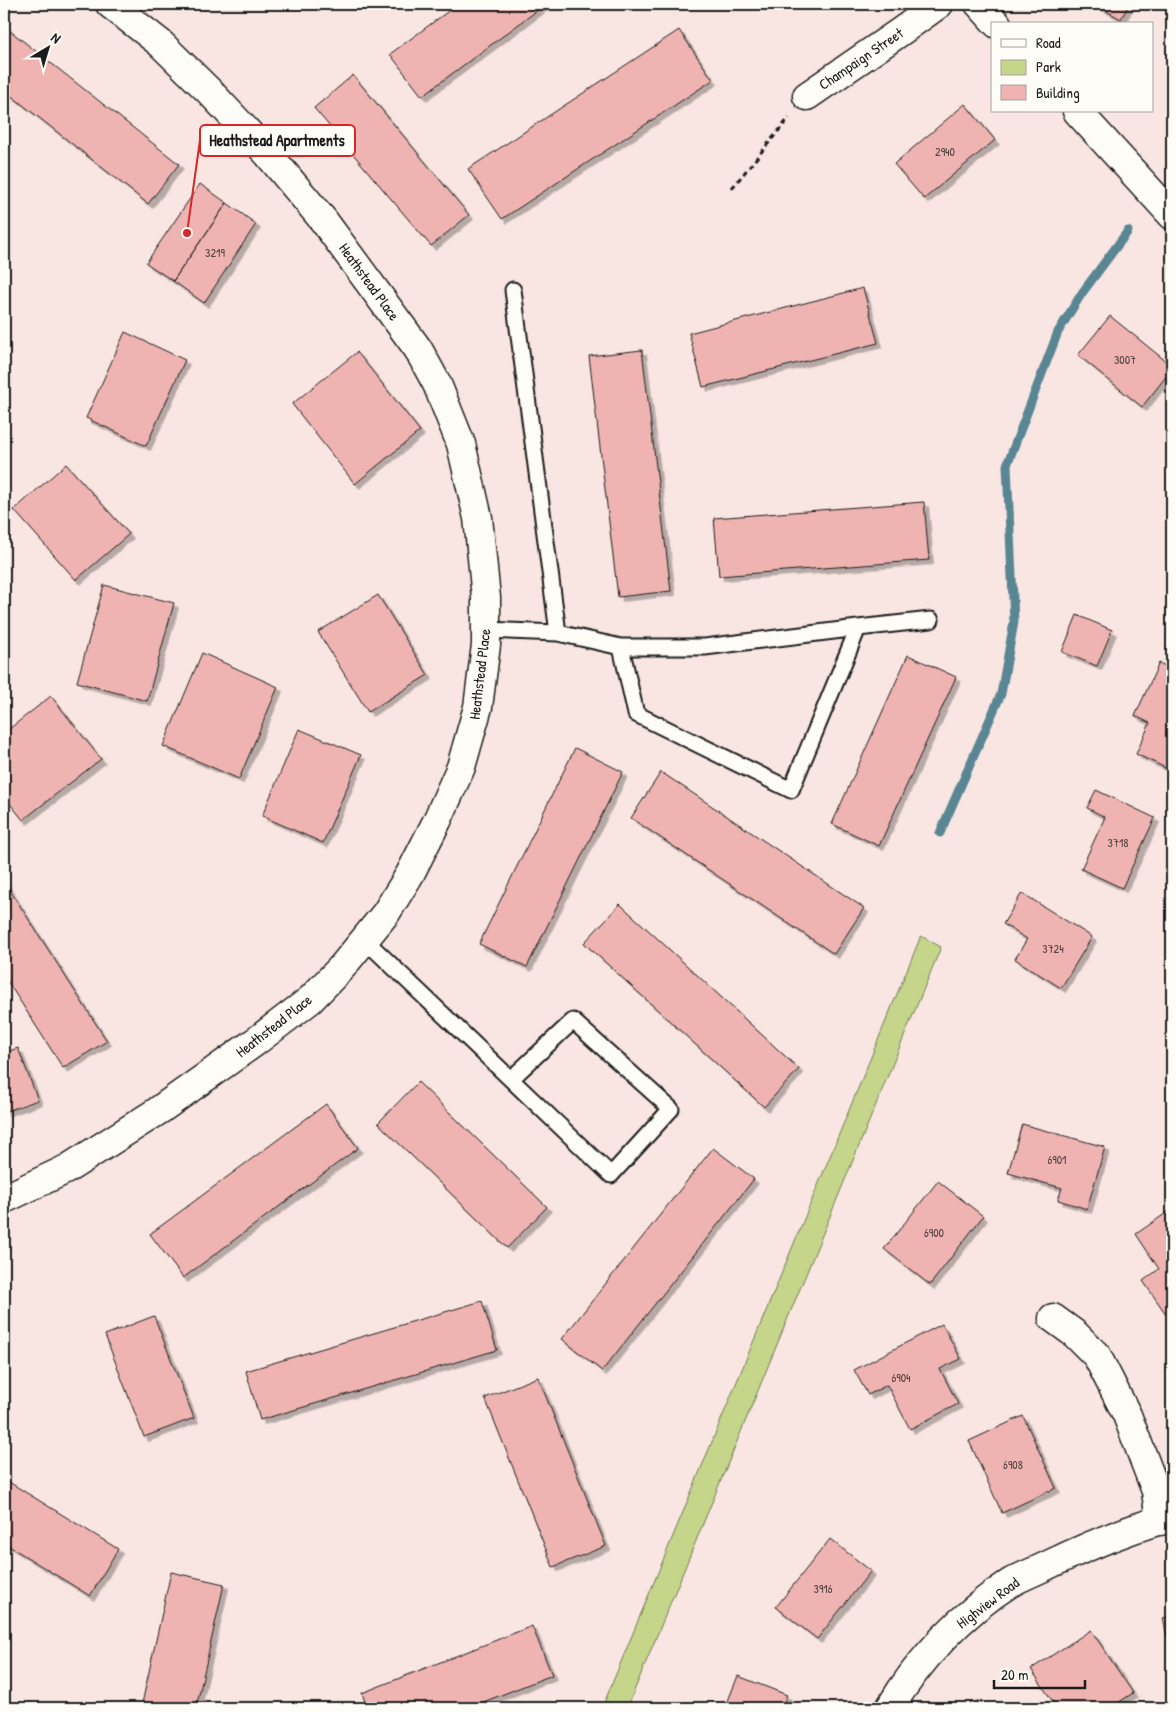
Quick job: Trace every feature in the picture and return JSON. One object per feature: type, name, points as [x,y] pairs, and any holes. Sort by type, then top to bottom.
[{"type":"street","name":"Heathstead Place","points":[[4,1199],[67,1169],[158,1111],[310,1000],[342,967],[386,913],[410,874],[437,821],[461,767],[478,707],[487,630],[486,598],[478,518],[461,444],[437,384],[418,349],[324,221],[268,154],[210,92],[167,50],[110,4]]},
{"type":"street","name":"Champaign Street","points":[[807,96],[938,4]]},
{"type":"street","points":[[979,4],[995,22]]},
{"type":"street","points":[[1078,112],[1172,216]]},
{"type":"street","points":[[1054,1318],[1075,1334],[1097,1356],[1123,1406],[1166,1519]]},
{"type":"street","name":"Highview Road","points":[[890,1708],[927,1655],[967,1616],[1011,1582],[1094,1543],[1166,1519]]},
{"type":"lane","points":[[513,290],[558,634]]},
{"type":"lane","points":[[487,630],[558,634],[621,647],[705,646],[931,620]]},
{"type":"lane","points":[[621,647],[636,714],[791,790],[858,628]]},
{"type":"lane","points":[[364,940],[611,1175],[671,1109],[573,1021],[511,1079]]},
{"type":"path","points":[[732,188],[807,96]]},
{"type":"green space","points":[[921,936],[941,947],[627,1708],[602,1708]]},
{"type":"building","points":[[458,4],[546,4],[422,96],[390,54]]},
{"type":"building","points":[[1094,4],[1129,4],[1121,19]]},
{"type":"building","points":[[4,26],[179,164],[148,204],[4,90]]},
{"type":"building","points":[[679,30],[713,80],[502,219],[468,169]]},
{"type":"building","points":[[353,75],[469,215],[431,246],[314,108]]},
{"type":"building","points":[[965,104],[995,140],[924,199],[894,164]]},
{"type":"building","points":[[200,184],[227,203],[173,281],[146,263]]},
{"type":"building","points":[[227,203],[256,224],[204,303],[173,281]]},
{"type":"building","points":[[863,288],[878,343],[703,387],[689,333]]},
{"type":"building","points":[[1110,316],[1172,366],[1172,369],[1142,407],[1078,355]]},
{"type":"building","points":[[125,332],[185,360],[146,446],[86,418]]},
{"type":"building","points":[[642,350],[671,591],[618,597],[589,356]]},
{"type":"building","points":[[357,352],[420,431],[355,484],[292,404]]},
{"type":"building","points":[[66,464],[129,534],[76,580],[14,510]]},
{"type":"building","points":[[924,502],[929,560],[719,576],[714,518]]},
{"type":"building","points":[[104,585],[174,603],[147,701],[77,682]]},
{"type":"building","points":[[378,595],[428,675],[368,712],[318,632]]},
{"type":"building","points":[[1077,615],[1112,630],[1097,666],[1062,652]]},
{"type":"building","points":[[202,653],[278,687],[239,779],[163,746]]},
{"type":"building","points":[[908,655],[956,677],[879,846],[832,824]]},
{"type":"building","points":[[1159,663],[1172,669],[1172,771],[1136,754],[1150,723],[1135,716]]},
{"type":"building","points":[[51,696],[101,759],[23,820],[4,796],[4,733]]},
{"type":"building","points":[[299,729],[361,755],[323,843],[262,816]]},
{"type":"building","points":[[575,748],[623,772],[527,967],[479,944]]},
{"type":"building","points":[[661,772],[864,908],[834,954],[631,818]]},
{"type":"building","points":[[1096,790],[1155,818],[1122,888],[1081,869],[1105,817],[1087,808]]},
{"type":"building","points":[[4,881],[107,1041],[63,1068],[4,976]]},
{"type":"building","points":[[1022,893],[1092,937],[1061,988],[1015,959],[1027,939],[1003,924]]},
{"type":"building","points":[[620,904],[799,1069],[764,1107],[584,943]]},
{"type":"building","points":[[18,1048],[38,1100],[4,1112],[4,1053]]},
{"type":"building","points":[[418,1082],[547,1207],[507,1248],[378,1123]]},
{"type":"building","points":[[326,1104],[358,1148],[183,1278],[150,1234]]},
{"type":"building","points":[[1022,1124],[1105,1147],[1087,1209],[1058,1200],[1062,1188],[1008,1173]]},
{"type":"building","points":[[713,1148],[754,1179],[602,1371],[562,1339]]},
{"type":"building","points":[[938,1181],[983,1216],[930,1285],[884,1249]]},
{"type":"building","points":[[1172,1209],[1172,1309],[1166,1314],[1143,1281],[1159,1269],[1136,1234]]},
{"type":"building","points":[[482,1301],[497,1350],[260,1420],[246,1371]]},
{"type":"building","points":[[154,1316],[194,1418],[144,1437],[105,1335]]},
{"type":"building","points":[[942,1324],[961,1359],[940,1369],[958,1404],[910,1429],[887,1385],[868,1395],[854,1370]]},
{"type":"building","points":[[538,1377],[606,1546],[553,1567],[485,1398]]},
{"type":"building","points":[[1023,1416],[1056,1488],[1002,1513],[969,1441]]},
{"type":"building","points":[[4,1479],[118,1549],[90,1596],[4,1543]]},
{"type":"building","points":[[830,1539],[871,1571],[817,1639],[776,1607]]},
{"type":"building","points":[[171,1572],[224,1584],[196,1708],[141,1708]]},
{"type":"building","points":[[1172,1616],[1172,1659],[1163,1618]]},
{"type":"building","points":[[532,1626],[552,1675],[468,1708],[367,1708],[362,1693]]},
{"type":"building","points":[[1091,1630],[1133,1693],[1110,1708],[1057,1708],[1031,1669]]},
{"type":"building","points":[[738,1676],[787,1695],[781,1708],[725,1708]]},
{"type":"waterway","points":[[940,833],[1001,694],[1014,622],[1007,465],[1058,332],[1082,293],[1128,231]]},
{"type":"place","name":"Heathstead Apartments","points":[[187,233]]}]
